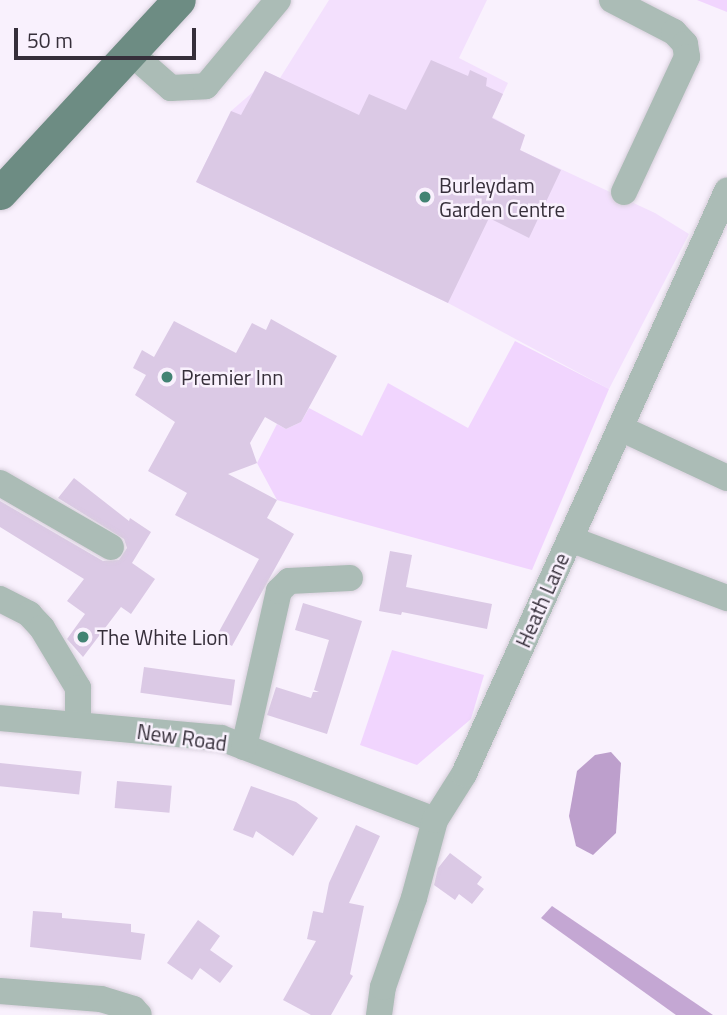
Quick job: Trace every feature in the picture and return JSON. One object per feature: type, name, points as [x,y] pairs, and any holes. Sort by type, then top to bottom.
[{"type":"main road","points":[[0,193],[179,0]]},
{"type":"street","points":[[131,53],[171,88],[206,86],[278,0]]},
{"type":"street","points":[[612,0],[674,32],[685,44],[687,57],[624,192]]},
{"type":"street","name":"Heath Lane","points":[[379,1015],[383,987],[414,898],[435,820],[464,774],[727,191]]},
{"type":"street","points":[[620,428],[727,478]]},
{"type":"street","points":[[0,483],[111,547]]},
{"type":"street","points":[[570,539],[727,598]]},
{"type":"street","points":[[244,747],[279,591],[289,581],[350,578]]},
{"type":"street","points":[[0,599],[29,614],[42,628],[78,688],[78,725]]},
{"type":"street","name":"New Road","points":[[0,718],[221,738],[435,820]]},
{"type":"street","points":[[0,990],[101,999],[133,1009],[139,1015]]},
{"type":"shaded area","name":"Burleydam Garden Centre","points":[[329,0],[487,0],[459,58],[508,83],[492,117],[525,135],[520,150],[655,213],[689,234],[609,389],[448,303],[196,182],[231,111],[253,92],[265,71],[280,78]]},
{"type":"shaded area","points":[[697,0],[727,0],[727,12]]},
{"type":"shaded area","points":[[515,341],[609,389],[532,570],[277,500],[257,463],[277,424],[286,429],[301,422],[309,408],[362,436],[388,383],[468,428]]},
{"type":"shaded area","points":[[392,650],[484,675],[471,719],[417,765],[360,745]]},
{"type":"shaded area","points":[[611,752],[621,763],[616,833],[593,855],[576,846],[569,816],[577,771],[595,755]]},
{"type":"shaded area","points":[[552,906],[713,1015],[676,1015],[541,918]]},
{"type":"building","points":[[431,60],[468,76],[470,70],[487,78],[486,86],[503,94],[492,118],[525,135],[520,150],[561,170],[529,238],[489,218],[448,303],[196,182],[231,111],[241,115],[265,71],[359,115],[369,94],[406,110]]},
{"type":"building","points":[[271,319],[337,356],[301,422],[286,429],[265,417],[250,443],[257,463],[228,474],[277,500],[267,518],[294,534],[232,646],[216,637],[259,559],[175,515],[187,493],[148,471],[175,422],[135,395],[146,375],[133,368],[142,350],[154,357],[174,321],[236,353],[252,323],[266,330]]},
{"type":"building","points":[[74,478],[129,521],[130,518],[151,532],[132,563],[155,579],[131,614],[121,607],[83,657],[67,639],[85,614],[67,601],[84,579],[0,527],[0,501],[103,561],[119,560],[127,548],[124,539],[58,498]]},
{"type":"building","points":[[390,551],[412,555],[406,587],[492,604],[487,629],[402,612],[401,615],[379,611]]},
{"type":"building","points":[[303,603],[362,621],[327,734],[267,715],[276,687],[311,698],[313,692],[319,692],[314,690],[329,640],[295,630]]},
{"type":"building","points":[[144,667],[235,680],[231,706],[140,693]]},
{"type":"building","points":[[0,763],[82,772],[79,794],[0,786]]},
{"type":"building","points":[[117,781],[172,786],[169,813],[115,808]]},
{"type":"building","points":[[251,786],[296,802],[318,818],[293,856],[256,831],[253,838],[233,830]]},
{"type":"building","points":[[356,825],[380,836],[349,903],[364,906],[350,974],[353,976],[331,1015],[311,1015],[283,1000],[316,941],[307,939],[313,911],[323,913],[329,883]]},
{"type":"building","points":[[450,853],[482,877],[477,884],[484,889],[472,904],[459,894],[455,900],[434,885],[438,868]]},
{"type":"building","points":[[33,911],[62,913],[62,918],[131,924],[131,932],[145,934],[141,960],[30,947]]},
{"type":"building","points":[[198,920],[220,936],[210,950],[233,966],[220,983],[200,968],[192,980],[167,963]]},
{"type":"place","name":"Burleydam Garden Centre","points":[[425,197]]},
{"type":"place","name":"Premier Inn","points":[[167,377]]},
{"type":"place","name":"The White Lion","points":[[83,637]]}]
